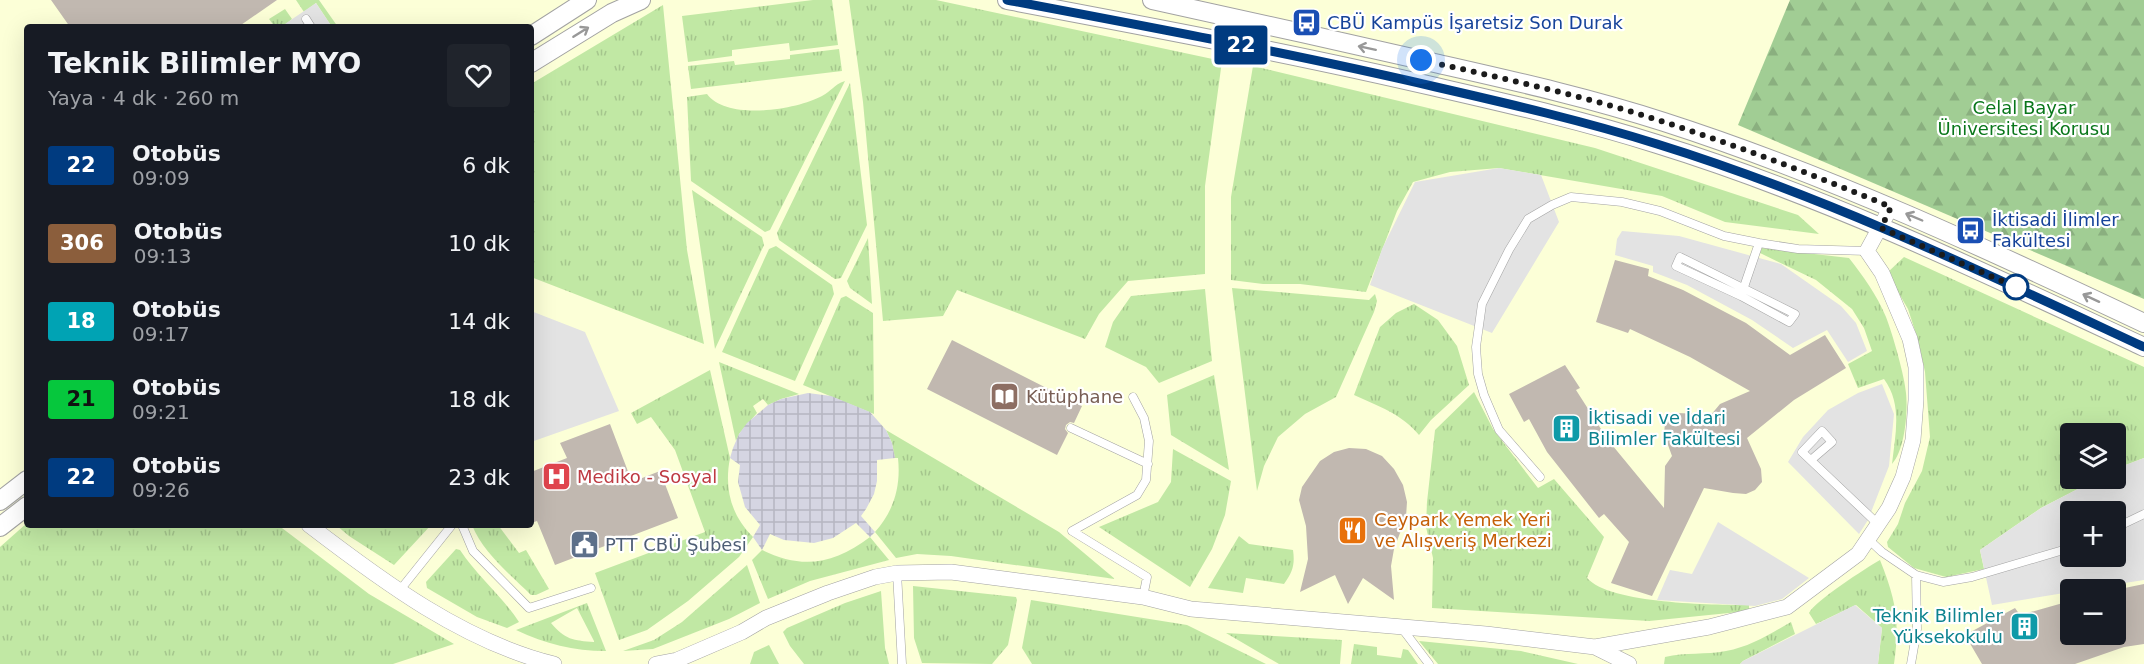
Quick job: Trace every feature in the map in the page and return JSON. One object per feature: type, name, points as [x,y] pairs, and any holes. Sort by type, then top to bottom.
[{"type":"street","points":[[534,34],[587,0]]},
{"type":"street","points":[[534,61],[612,13],[641,0]]},
{"type":"street","points":[[1007,0],[1252,47],[1528,108],[1657,144],[1774,184],[1881,228],[1996,278],[2144,347]]},
{"type":"street","points":[[1152,0],[1529,84],[1662,121],[1783,163],[1891,207],[2144,323]]},
{"type":"street","points":[[1252,47],[1256,23]]},
{"type":"street","points":[[656,664],[677,660],[742,632],[766,618],[828,593],[874,577],[897,573],[951,572],[1143,597],[1191,609],[1486,634],[1595,647],[1709,627],[1787,607],[1858,554],[1889,508],[1903,477],[1913,440],[1916,367],[1910,339],[1882,273],[1867,251],[1891,207]]},
{"type":"street","points":[[0,501],[24,482]]},
{"type":"street","points":[[0,527],[24,508]]},
{"type":"street","points":[[313,528],[400,590],[447,619],[509,651],[555,664]]},
{"type":"street","points":[[1595,647],[1629,664]]},
{"type":"lane","points":[[306,19],[309,24]]},
{"type":"lane","points":[[1540,477],[1499,430],[1481,385],[1476,347],[1482,304],[1509,250],[1528,219],[1571,197],[1622,202],[1660,211],[1724,236],[1759,243],[1798,249],[1867,251]]},
{"type":"lane","points":[[1741,296],[1759,243]]},
{"type":"lane","points":[[1680,257],[1795,314],[1790,322],[1741,296],[1676,266],[1680,257]]},
{"type":"lane","points":[[1133,397],[1144,418],[1149,441],[1146,480],[1137,495],[1072,531],[1147,577],[1143,597]]},
{"type":"lane","points":[[1071,428],[1148,464]]},
{"type":"lane","points":[[1811,460],[1878,524]]},
{"type":"lane","points":[[2126,523],[2144,514]]},
{"type":"lane","points":[[400,590],[450,528]]},
{"type":"lane","points":[[463,528],[473,551],[529,608],[591,588]]},
{"type":"lane","points":[[1868,539],[1882,552],[1916,574],[1943,582],[2060,551]]},
{"type":"lane","points":[[897,573],[902,664]]},
{"type":"lane","points":[[1911,664],[1917,628],[1916,574]]},
{"type":"lane","points":[[1401,627],[1429,664]]},
{"type":"shaded area","points":[[0,0],[2144,0],[2144,664],[0,664]]},
{"type":"shaded area","points":[[316,3],[330,24],[285,24]]},
{"type":"shaded area","points":[[1499,168],[1541,175],[1559,222],[1492,333],[1370,285],[1382,249],[1415,182]]},
{"type":"shaded area","points":[[1622,231],[1679,236],[1781,264],[1841,306],[1856,323],[1867,351],[1848,362],[1827,330],[1793,348],[1752,320],[1687,285],[1653,272],[1653,266],[1615,255],[1617,239]]},
{"type":"shaded area","points":[[534,312],[585,332],[619,411],[534,441]]},
{"type":"shaded area","points":[[1882,384],[1894,414],[1889,466],[1868,520],[1859,534],[1788,462],[1803,437],[1828,410],[1858,393]]},
{"type":"shaded area","points":[[808,393],[831,396],[870,412],[886,430],[895,458],[877,460],[877,481],[874,494],[861,516],[875,532],[870,537],[856,523],[833,538],[814,543],[784,540],[770,534],[762,550],[753,537],[760,525],[745,507],[738,482],[740,465],[730,458],[739,434],[747,423],[768,405],[781,399]]},
{"type":"shaded area","points":[[2144,458],[2144,580],[2126,583],[2126,579],[2060,579],[2060,594],[1992,605],[1980,550],[2041,508],[2078,489],[2126,489],[2126,465]]},
{"type":"shaded area","points":[[1718,522],[1809,578],[1782,599],[1755,606],[1657,600],[1670,570],[1692,574]]},
{"type":"shaded area","points":[[1855,605],[1882,628],[1878,664],[1740,664],[1743,661]]},
{"type":"green space","points":[[296,0],[319,0],[336,24],[330,24],[316,3],[304,12]]},
{"type":"green space","points":[[813,0],[832,0],[838,45],[790,51],[789,43],[732,50],[732,56],[688,62],[682,16]]},
{"type":"green space","points":[[849,0],[936,0],[1222,61],[1205,186],[1205,274],[1128,281],[1099,314],[1085,339],[957,290],[943,316],[883,321],[863,102]]},
{"type":"green space","name":"Celal Bayar Üniversitesi Korusu","points":[[1790,0],[2144,0],[2144,299],[1738,125]]},
{"type":"green space","points":[[663,5],[687,250],[704,344],[534,278],[534,82]]},
{"type":"green space","points":[[285,9],[292,19],[286,24],[273,24],[269,19]]},
{"type":"green space","points":[[839,49],[842,71],[691,89],[688,66],[734,61],[735,65],[790,59],[790,55]]},
{"type":"green space","points":[[1253,66],[1595,148],[1798,215],[1819,234],[1725,222],[1662,196],[1499,168],[1450,172],[1413,182],[1397,211],[1366,292],[1300,284],[1263,284],[1231,280],[1231,197]]},
{"type":"green space","points":[[845,81],[770,230],[765,232],[691,181],[687,97],[707,94],[730,108],[779,109],[810,101]]},
{"type":"green space","points":[[850,83],[867,225],[841,278],[835,279],[779,240],[777,233]]},
{"type":"green space","points":[[692,190],[762,237],[764,245],[715,349]]},
{"type":"green space","points":[[868,238],[872,304],[850,288],[847,281]]},
{"type":"green space","points":[[776,246],[832,285],[834,294],[795,381],[722,352],[769,249]]},
{"type":"green space","points":[[1762,248],[1849,258],[1874,293],[1892,333],[1906,393],[1903,440],[1892,464],[1896,410],[1890,389],[1884,379],[1858,388],[1848,364],[1872,351],[1864,328],[1852,309],[1816,280],[1760,253]]},
{"type":"green space","points":[[1904,257],[2144,367],[2144,458],[2126,465],[2126,423],[2060,423],[2060,489],[2078,489],[2041,508],[1980,550],[1984,569],[1946,577],[1914,568],[1888,547],[1887,542],[1898,524],[1905,503],[1922,471],[1930,437],[1925,372],[1908,309],[1887,273]]},
{"type":"green space","points":[[1232,288],[1369,300],[1375,294],[1377,301],[1336,397],[1305,414],[1278,437],[1264,466],[1257,491]]},
{"type":"green space","points":[[1205,289],[1212,361],[1159,383],[1146,367],[1105,347],[1113,322],[1131,296]]},
{"type":"green space","points":[[846,296],[873,313],[874,414],[803,385],[841,298]]},
{"type":"green space","points":[[1414,304],[1438,320],[1457,346],[1469,385],[1431,420],[1419,435],[1397,416],[1354,395],[1380,327],[1396,313]]},
{"type":"green space","points":[[719,362],[799,394],[768,405],[763,399],[753,406],[757,413],[739,434],[736,441]]},
{"type":"green space","points":[[710,370],[730,458],[728,480],[731,501],[739,520],[753,537],[739,557],[688,601],[647,630],[619,640],[595,573],[705,532],[675,450],[651,417],[637,424],[631,413]]},
{"type":"green space","points":[[1214,375],[1229,470],[1171,435],[1167,395]]},
{"type":"green space","points":[[1474,392],[1493,429],[1538,488],[1554,479],[1604,537],[1587,578],[1599,587],[1639,598],[1688,603],[1749,605],[1749,611],[1649,621],[1432,608],[1433,558],[1426,527],[1435,430]]},
{"type":"green space","points":[[886,430],[1059,532],[1115,579],[951,556],[917,554],[896,558],[875,532],[887,516],[897,488],[898,458],[895,458]]},
{"type":"green space","points":[[1173,449],[1231,481],[1225,515],[1212,549],[1190,587],[1099,527],[1158,502],[1171,482]]},
{"type":"green space","points":[[24,526],[24,528],[282,528],[369,594],[454,644],[393,664],[0,664],[0,547]]},
{"type":"green space","points":[[340,528],[428,528],[394,565]]},
{"type":"green space","points":[[474,528],[500,528],[519,553],[526,550],[549,589],[531,595],[490,554]]},
{"type":"green space","points":[[1239,536],[1249,544],[1293,550],[1293,568],[1284,584],[1246,578],[1243,593],[1208,588]]},
{"type":"green space","points":[[870,537],[889,560],[810,581],[768,599],[752,560],[762,550],[791,560],[818,561],[844,553]]},
{"type":"green space","points":[[456,549],[460,550],[519,622],[507,628],[477,617],[427,588],[426,582]]},
{"type":"green space","points":[[1880,560],[1890,587],[1895,611],[1897,635],[1894,664],[1878,664],[1882,628],[1856,605],[1816,624],[1809,613],[1830,593]]},
{"type":"green space","points":[[747,565],[760,603],[729,619],[653,649],[623,651],[654,640],[682,622]]},
{"type":"green space","points":[[913,586],[1016,597],[1008,645],[992,664],[922,663],[914,638]]},
{"type":"green space","points":[[881,591],[885,648],[889,664],[804,664],[790,646],[783,632],[787,628],[845,603]]},
{"type":"green space","points":[[1031,600],[1187,625],[1266,664],[1032,664],[1022,648]]},
{"type":"green space","points":[[587,603],[606,651],[560,646],[516,630]],"holes":[[[577,608],[594,642],[570,638],[560,633],[551,623]]]},
{"type":"green space","points":[[1791,622],[1795,634],[1740,664],[1664,664],[1665,657],[1735,649],[1760,640]]},
{"type":"green space","points":[[1226,633],[1342,640],[1340,664],[1279,664]]},
{"type":"green space","points":[[1419,641],[1521,651],[1578,664],[1438,664]]},
{"type":"green space","points":[[1354,644],[1377,647],[1377,655],[1401,658],[1403,649],[1408,650],[1418,664],[1351,664]]},
{"type":"green space","points":[[769,645],[779,664],[750,664],[754,652]]},
{"type":"building","points":[[51,0],[277,0],[242,24],[68,24]]},
{"type":"building","name":"İktisadi ve İdari Bilimler Fakültesi","points":[[1615,260],[1649,269],[1648,276],[1683,290],[1746,323],[1790,355],[1825,335],[1846,368],[1794,400],[1747,438],[1761,469],[1762,482],[1755,490],[1746,494],[1704,488],[1652,596],[1611,583],[1629,542],[1604,514],[1599,518],[1547,452],[1529,419],[1524,422],[1509,394],[1565,365],[1580,388],[1576,390],[1608,440],[1664,508],[1665,466],[1672,456],[1664,434],[1665,423],[1677,413],[1710,416],[1720,404],[1750,391],[1690,357],[1630,329],[1628,333],[1596,322]]},
{"type":"building","name":"Kütüphane","points":[[952,340],[1082,406],[1074,423],[1070,422],[1066,425],[1065,429],[1068,433],[1057,455],[927,389]]},
{"type":"building","points":[[610,424],[632,482],[660,471],[678,518],[555,565],[537,521],[534,522],[534,471],[567,458],[560,443]]},
{"type":"building","name":"Ceypark Yemek Yeri ve Alışveriş Merkezi","points":[[1349,448],[1366,449],[1382,456],[1394,469],[1403,485],[1407,502],[1406,517],[1394,549],[1391,566],[1394,600],[1363,578],[1348,604],[1335,575],[1300,592],[1308,559],[1306,526],[1299,500],[1302,487],[1320,461],[1334,452]]},
{"type":"building","name":"Teknik Bilimler Yüksekokulu","points":[[2144,584],[2144,644],[2124,647],[2075,664],[1982,664],[1965,635],[2015,608],[2020,615],[2060,604],[2060,645],[2126,645],[2126,588]]},
{"type":"bus line","name":"22","points":[[1007,0],[1373,72],[1528,108],[1657,144],[1774,184],[1881,228],[1996,278],[2144,347]]},
{"type":"place","name":"CBÜ Kampüs İşaretsiz Son Durak","points":[[1306,23]]},
{"type":"place","name":"İktisadi İlimler Fakültesi","points":[[1971,230]]},
{"type":"place","name":"Kütüphane","points":[[1005,397]]},
{"type":"place","name":"İktisadi ve İdari Bilimler Fakültesi","points":[[1567,428]]},
{"type":"place","name":"Mediko - Sosyal","points":[[556,477]]},
{"type":"place","name":"Ceypark Yemek Yeri ve Alışveriş Merkezi","points":[[1353,530]]},
{"type":"place","name":"PTT CBÜ Şubesi","points":[[584,545]]},
{"type":"place","name":"Teknik Bilimler Yüksekokulu","points":[[2024,626]]},
{"type":"route","points":[[1421,60],[1529,84],[1662,121],[1783,163],[1891,207],[1881,228],[2018,288],[2016,287]]}]
